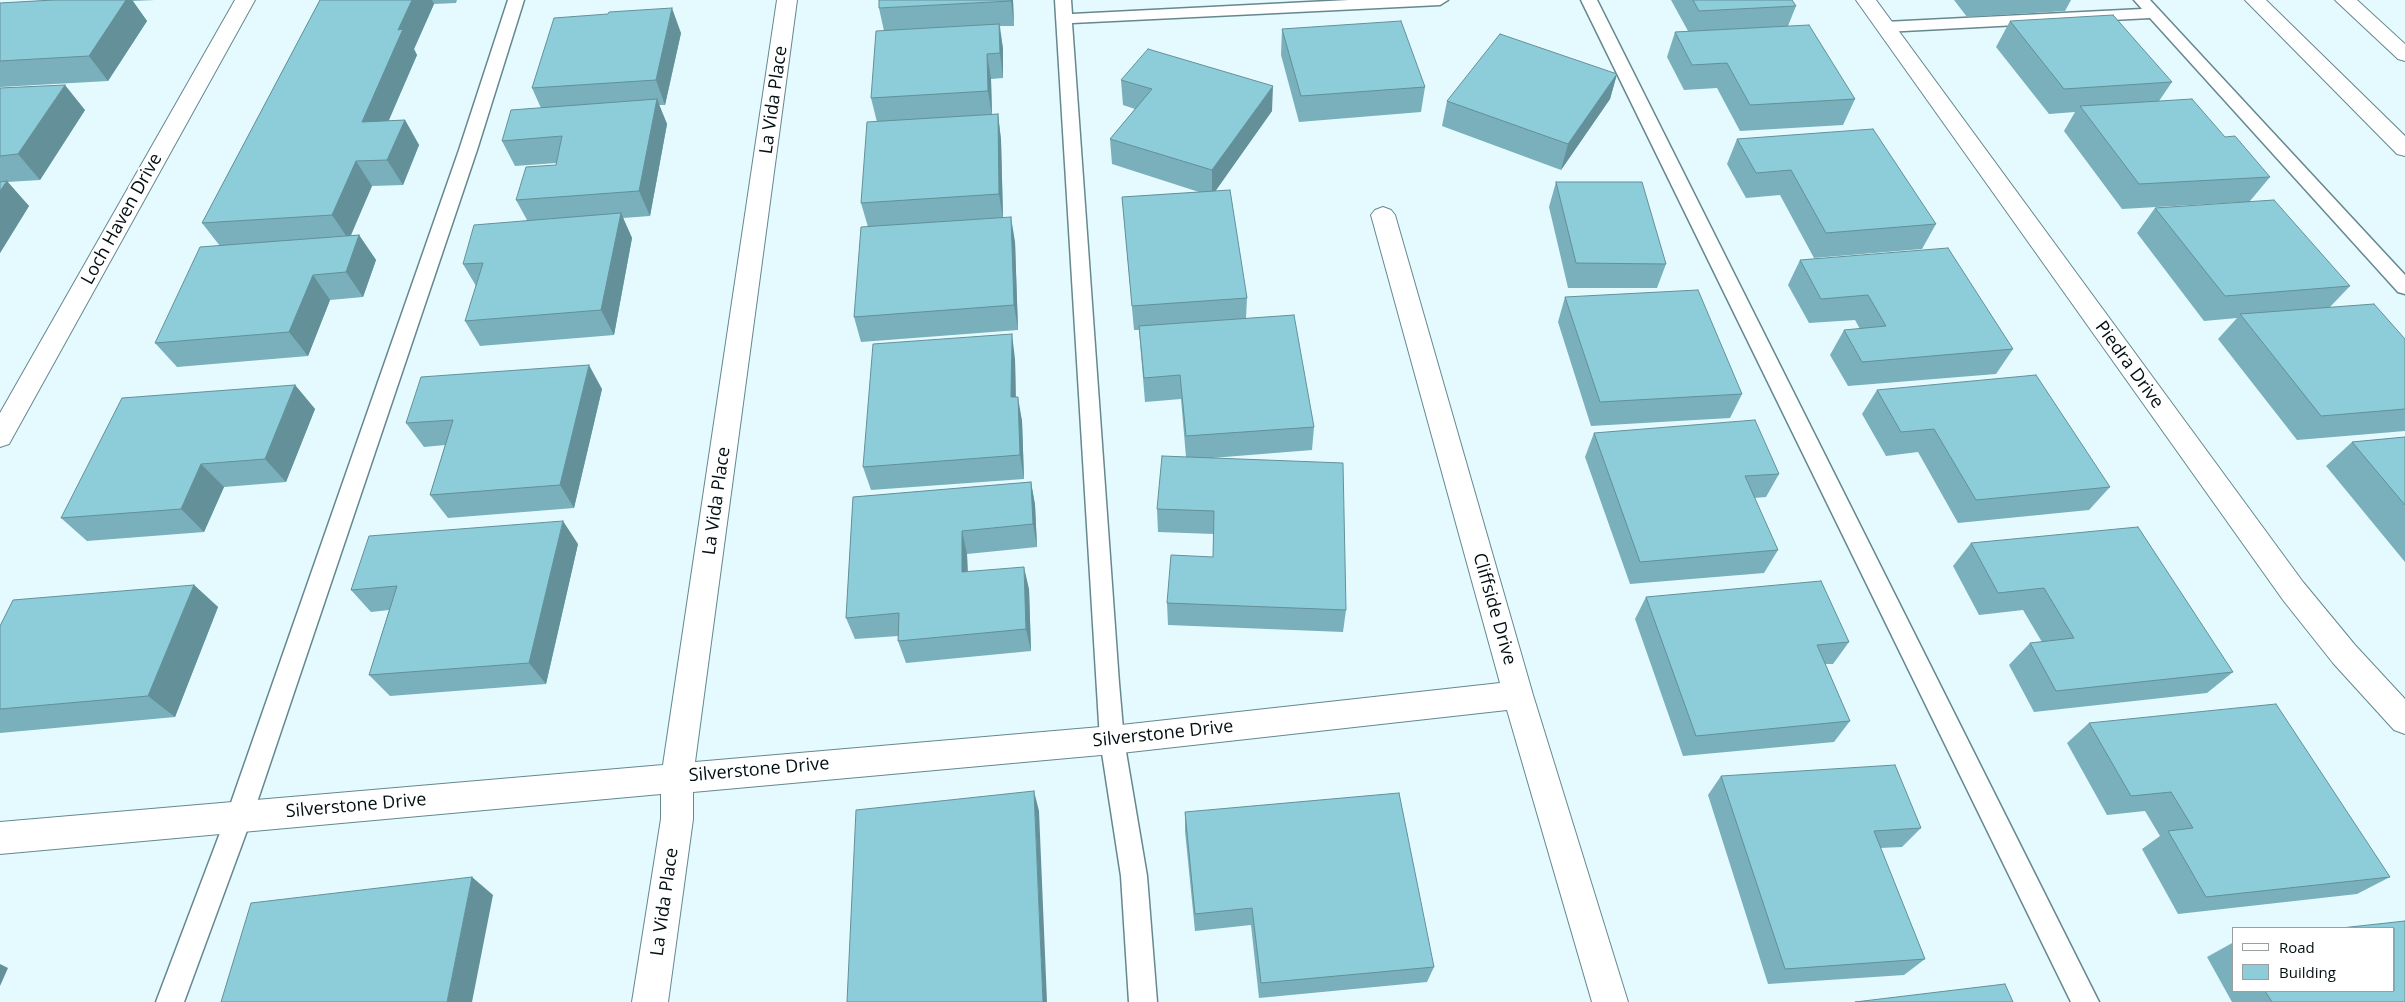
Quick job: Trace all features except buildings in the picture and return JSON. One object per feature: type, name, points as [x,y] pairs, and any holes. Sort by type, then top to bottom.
[{"type":"street","name":"Loch Haven Drive","points":[[0,437],[245,0]]},
{"type":"street","name":"La Vida Place","points":[[650,1002],[677,819],[677,778],[787,0]]},
{"type":"street","name":"Piedra Drive","points":[[1866,0],[2293,591],[2344,654],[2405,720]]},
{"type":"street","points":[[2255,0],[2405,149]]},
{"type":"street","points":[[2346,0],[2405,55]]},
{"type":"street","name":"Cliffside Drive","points":[[1383,215],[1518,695],[1610,1002]]},
{"type":"street","name":"Silverstone Drive","points":[[0,838],[1112,740],[1518,695]]},
{"type":"lane","points":[[170,1002],[239,817],[465,160],[516,0]]},
{"type":"lane","points":[[1143,1002],[1134,876],[1112,740],[1064,10],[1440,0]]},
{"type":"lane","points":[[1590,0],[2085,1002]]},
{"type":"lane","points":[[1885,27],[2148,6],[2405,287]]}]
